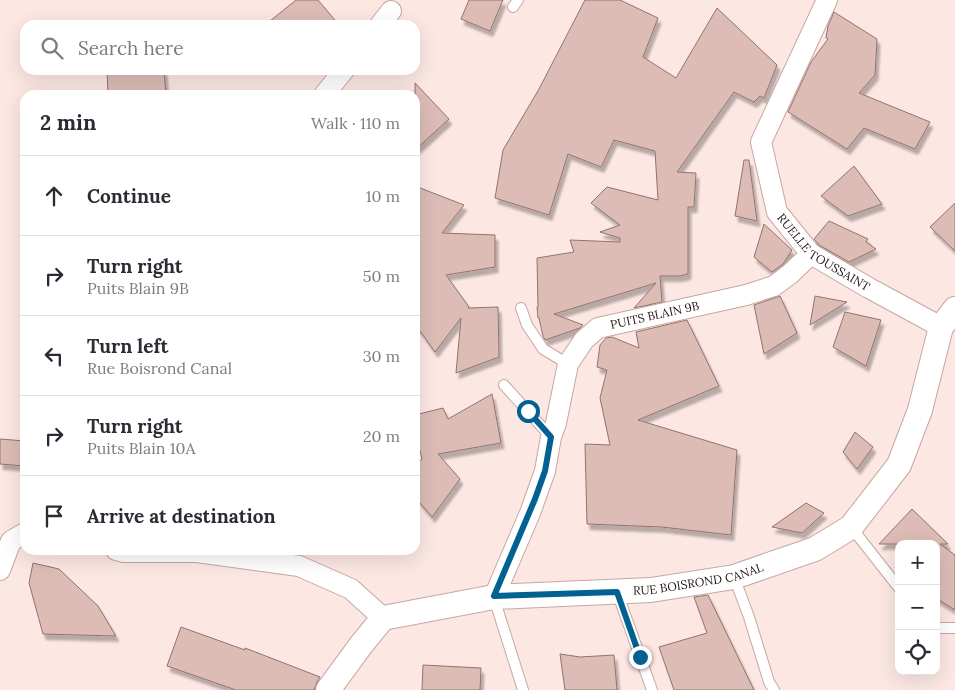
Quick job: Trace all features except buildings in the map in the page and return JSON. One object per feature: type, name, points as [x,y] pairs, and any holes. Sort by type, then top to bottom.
[{"type":"street","name":"RUELLE TOUSSAINT","points":[[827,0],[761,142],[777,212],[811,254],[869,288],[948,318]]},
{"type":"street","points":[[328,90],[340,75]]},
{"type":"street","name":"PUITS BLAIN 9B","points":[[494,596],[533,505],[545,471],[568,364],[584,340],[598,328],[746,295],[774,286],[811,254]]},
{"type":"street","name":"RUE BOISROND CANAL","points":[[383,618],[494,596],[651,590],[734,577],[814,549],[851,527],[899,465],[920,410],[948,318]]},
{"type":"street","points":[[0,570],[11,540],[20,536]]},
{"type":"street","points":[[224,555],[299,566],[351,589],[383,618],[360,645],[328,690]]},
{"type":"lane","points":[[520,308],[527,325],[543,350],[568,364]]},
{"type":"lane","points":[[504,385],[551,437]]},
{"type":"lane","points":[[851,527],[897,585]]},
{"type":"lane","points":[[734,577],[749,617],[769,682],[774,690]]},
{"type":"lane","points":[[617,592],[652,690]]},
{"type":"lane","points":[[494,596],[523,690]]},
{"type":"lane","points":[[940,628],[955,628]]},
{"type":"route","points":[[528,411],[551,437],[545,471],[530,513],[494,596],[617,592],[640,657]]}]
